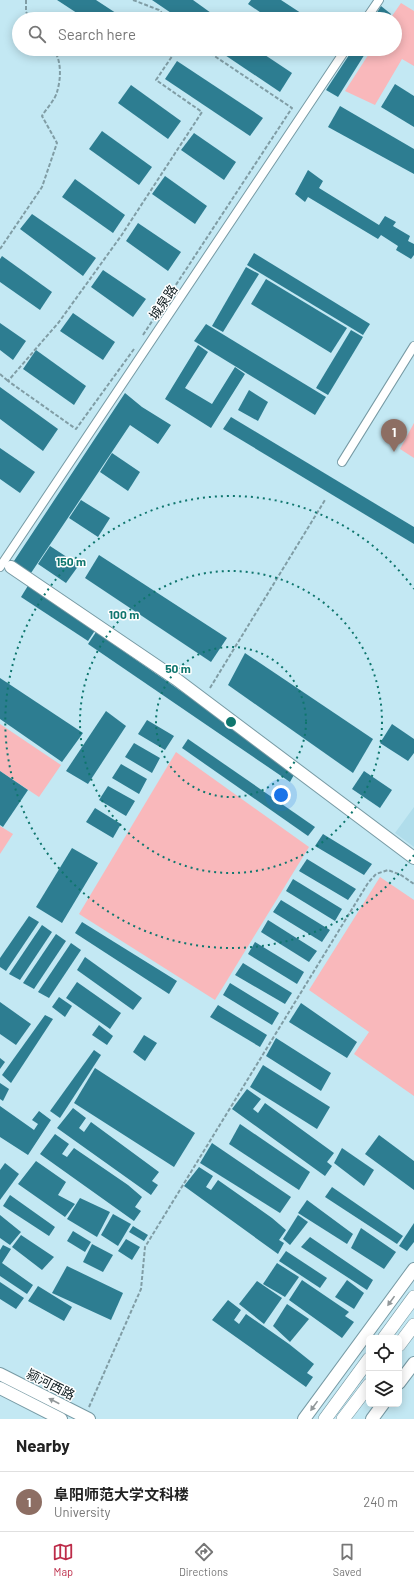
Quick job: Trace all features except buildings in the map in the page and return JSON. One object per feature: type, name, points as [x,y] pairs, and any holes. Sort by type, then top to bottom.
[{"type":"main road","points":[[6,567],[176,679],[414,858]]},
{"type":"main road","points":[[304,1419],[414,1269]]},
{"type":"main road","points":[[386,1335],[414,1297]]},
{"type":"main road","points":[[402,1341],[414,1325]]},
{"type":"main road","points":[[325,1419],[366,1363]]},
{"type":"main road","points":[[402,1379],[414,1363]]},
{"type":"main road","name":"颍河西路","points":[[0,1374],[87,1418]]},
{"type":"main road","name":"颍河西路","points":[[0,1388],[61,1419]]},
{"type":"main road","points":[[343,1419],[366,1389]]},
{"type":"main road","points":[[372,1419],[382,1407]]},
{"type":"street","points":[[371,12],[379,0]]},
{"type":"street","name":"城泉路","points":[[6,567],[341,56]]},
{"type":"street","points":[[342,462],[414,346]]},
{"type":"path","points":[[26,0],[26,12]]},
{"type":"path","points":[[133,0],[162,12]]},
{"type":"path","points":[[0,249],[42,187],[57,143],[42,116],[57,93],[60,70],[57,56]]},
{"type":"path","points":[[8,380],[59,322],[117,243],[202,112],[156,80],[172,56]]},
{"type":"path","points":[[142,336],[292,108],[214,56]]},
{"type":"path","points":[[0,374],[76,429],[134,349]]},
{"type":"path","points":[[210,688],[326,500]]},
{"type":"path","points":[[87,1418],[141,1289],[145,1247],[272,1038],[368,883],[376,874],[388,870],[401,875],[414,884]]},
{"type":"shaded area","points":[[401,3],[414,11],[414,66],[402,59],[375,105],[345,91],[368,56],[402,56],[402,12],[395,12]]},
{"type":"shaded area","points":[[414,423],[414,458],[400,449]]},
{"type":"shaded area","points":[[0,724],[61,765],[39,797],[0,771]]},
{"type":"shaded area","points":[[176,752],[309,847],[215,1000],[79,914]]},
{"type":"shaded area","points":[[414,807],[414,847],[395,833]]},
{"type":"shaded area","points":[[0,826],[13,834],[0,854]]},
{"type":"shaded area","points":[[380,877],[414,900],[414,1096],[354,1054],[369,1032],[309,990]]},
{"type":"place","name":"阜阳师范大学文科楼","points":[[394,452]]}]
